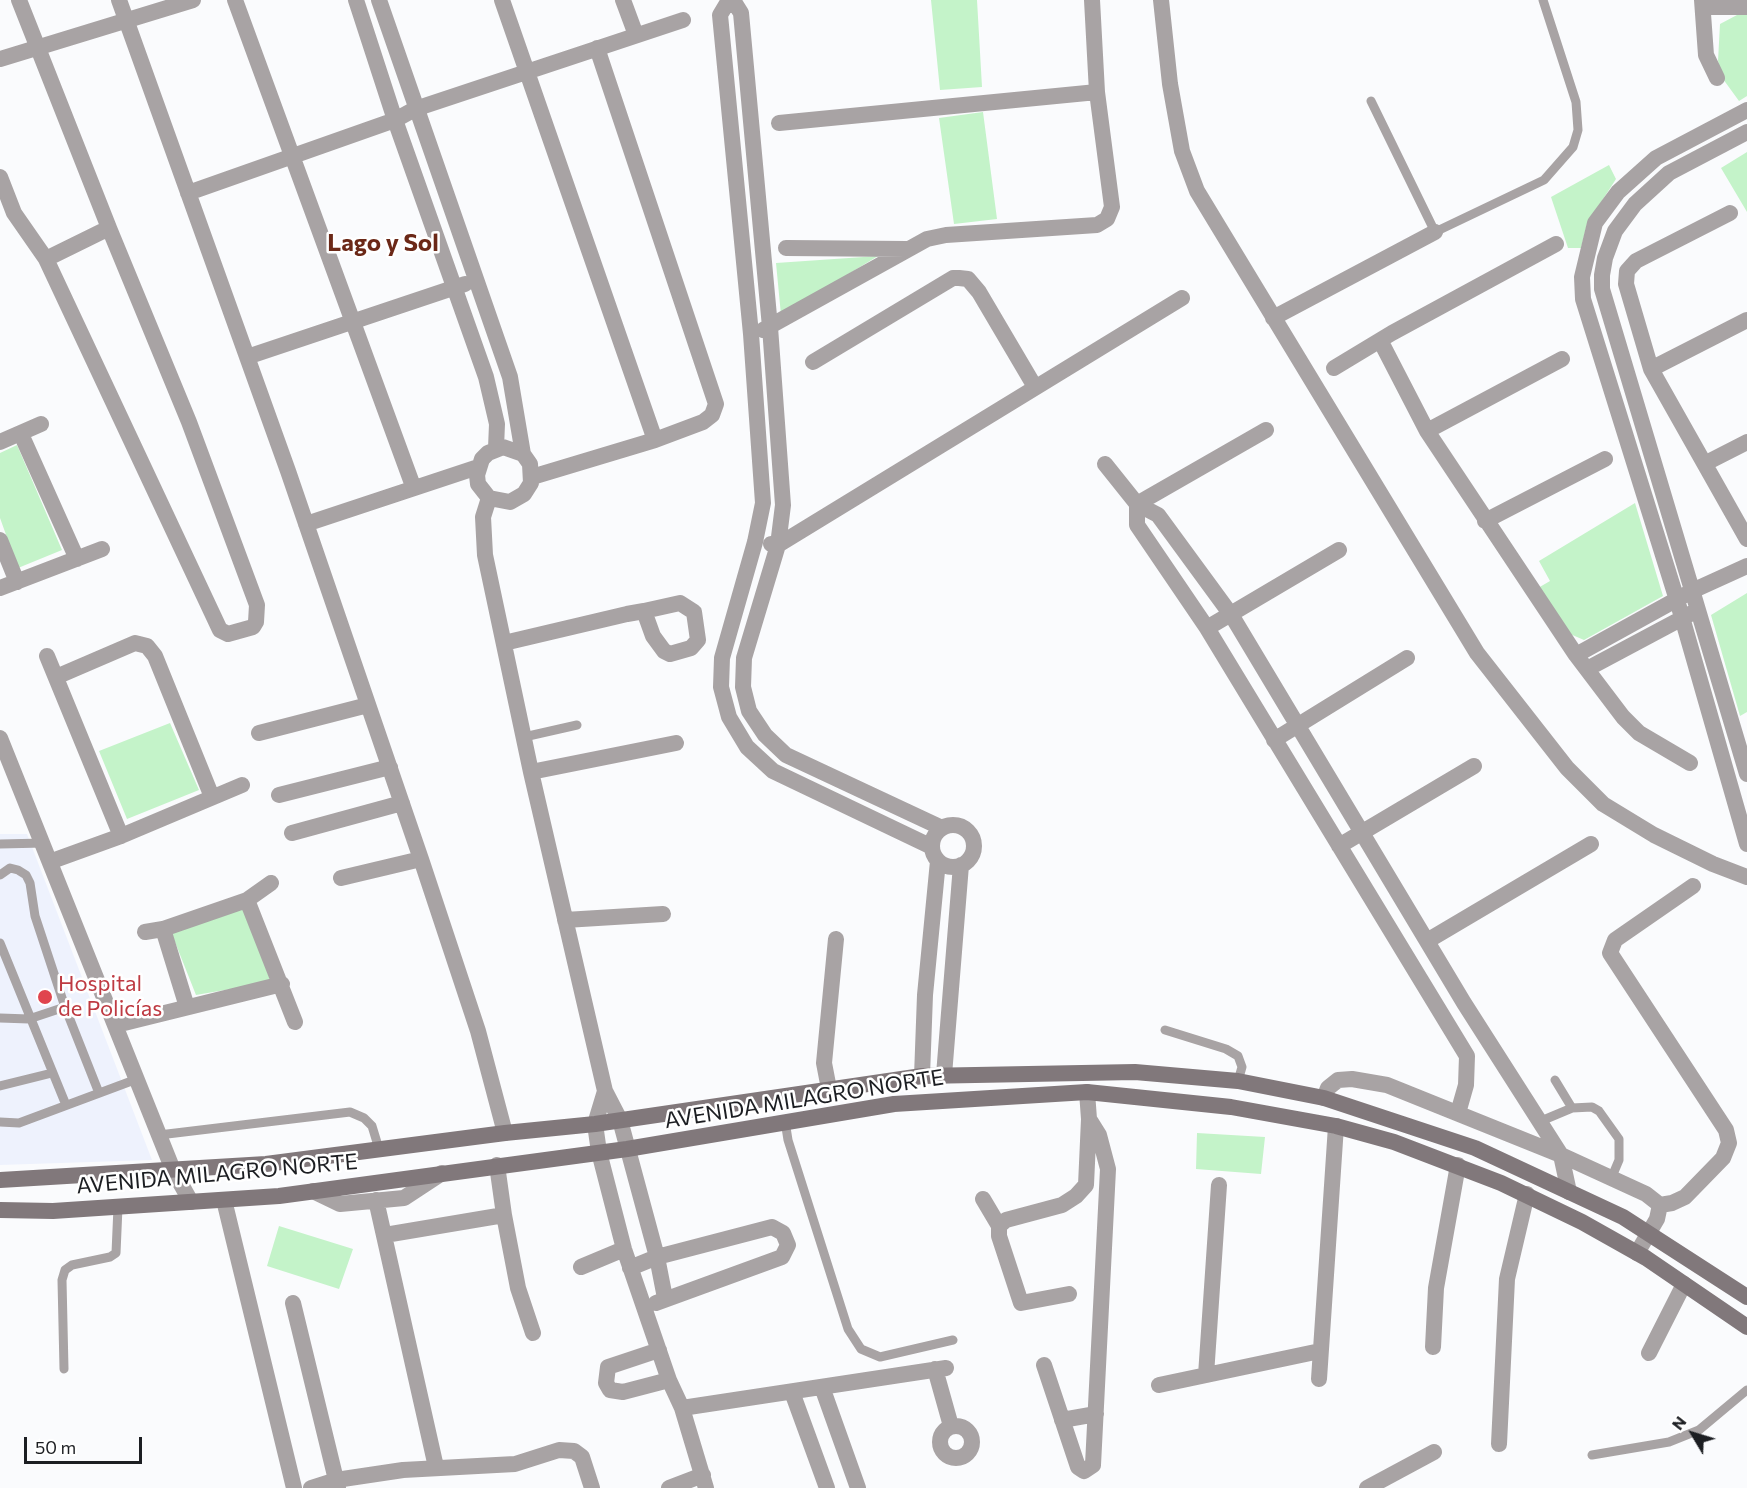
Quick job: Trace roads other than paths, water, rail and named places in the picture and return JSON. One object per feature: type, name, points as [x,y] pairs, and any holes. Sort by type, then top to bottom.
[{"type":"main road","name":"AVENIDA MILAGRO NORTE","points":[[0,1180],[266,1164],[505,1133],[595,1124],[922,1076],[1135,1072],[1238,1081],[1324,1098],[1474,1148],[1649,1232],[1743,1293]]},
{"type":"main road","name":"AVENIDA MILAGRO NORTE","points":[[0,1210],[52,1211],[118,1207],[313,1191],[627,1149],[785,1121],[921,1101],[1087,1092],[1231,1107],[1336,1126],[1394,1142],[1458,1165],[1527,1194],[1637,1253],[1747,1327]]},
{"type":"street","points":[[0,177],[14,213],[46,259],[220,630],[228,634],[253,627],[256,622],[257,605],[189,422],[19,0]]},
{"type":"street","points":[[119,0],[306,524],[402,803],[478,1031],[505,1133]]},
{"type":"street","points":[[0,59],[193,0]]},
{"type":"street","points":[[236,0],[291,157],[413,486]]},
{"type":"street","points":[[356,0],[395,120],[456,286],[486,377],[497,424],[496,448]]},
{"type":"street","points":[[379,0],[510,377],[523,454],[530,464],[532,477],[528,489],[518,499],[503,502],[489,498],[478,484],[478,467],[488,453],[496,448],[510,447],[523,454]]},
{"type":"street","points":[[502,0],[655,440]]},
{"type":"street","points":[[623,0],[636,35]]},
{"type":"street","points":[[751,334],[770,327],[907,249],[946,235],[1097,225],[1107,219],[1112,207],[1097,92],[1092,0]]},
{"type":"street","points":[[1161,0],[1170,84],[1182,151],[1197,191],[1477,653],[1568,768],[1603,804],[1713,864],[1747,877]]},
{"type":"street","points":[[942,828],[786,755],[765,735],[749,711],[743,687],[744,658],[778,545],[783,505],[770,327],[741,13],[732,3],[722,8],[720,15],[751,334],[763,503],[755,542],[722,658],[721,687],[729,717],[747,747],[773,771],[935,854],[945,865],[961,865]]},
{"type":"street","points":[[1717,78],[1706,55],[1702,4],[1747,7]]},
{"type":"street","points":[[188,193],[395,120],[415,109],[683,20]]},
{"type":"street","points":[[532,477],[655,440],[708,419],[716,404],[597,48]]},
{"type":"street","points":[[779,123],[1097,92]]},
{"type":"street","points":[[1747,110],[1656,158],[1618,192],[1595,223],[1582,277],[1583,299],[1677,600],[1747,844]]},
{"type":"street","points":[[1747,132],[1669,173],[1635,204],[1615,231],[1605,258],[1602,289],[1747,774]]},
{"type":"street","points":[[1656,158],[1669,173]]},
{"type":"street","points":[[1730,213],[1636,261],[1627,271],[1626,284],[1650,369],[1706,463],[1747,539]]},
{"type":"street","points":[[46,259],[110,228]]},
{"type":"street","points":[[1273,318],[1435,232]]},
{"type":"street","points":[[1334,368],[1381,342],[1392,333],[1556,244]]},
{"type":"street","points":[[786,248],[907,249]]},
{"type":"street","points":[[813,362],[953,278],[968,279],[980,291],[1035,387]]},
{"type":"street","points":[[247,357],[476,280]]},
{"type":"street","points":[[755,542],[778,545],[1182,298]]},
{"type":"street","points":[[1650,369],[1747,320]]},
{"type":"street","points":[[1381,342],[1427,431],[1576,655],[1639,733],[1690,763]]},
{"type":"street","points":[[1427,431],[1562,359]]},
{"type":"street","points":[[0,442],[41,424]]},
{"type":"street","points":[[1137,504],[1266,430]]},
{"type":"street","points":[[21,434],[77,559]]},
{"type":"street","points":[[1706,463],[1747,442]]},
{"type":"street","points":[[1485,520],[1605,459]]},
{"type":"street","points":[[1105,464],[1137,504],[1158,515],[1232,616],[1464,1003],[1561,1155],[1569,1192]]},
{"type":"street","points":[[306,524],[413,486],[478,467]]},
{"type":"street","points":[[489,498],[483,517],[482,533],[531,772],[605,1091],[620,1120],[657,1257],[665,1298]]},
{"type":"street","points":[[1137,504],[1137,525],[1207,628],[1467,1056],[1466,1085],[1458,1113]]},
{"type":"street","points":[[0,540],[17,582]]},
{"type":"street","points":[[0,588],[102,549]]},
{"type":"street","points":[[1207,628],[1232,616],[1339,549]]},
{"type":"street","points":[[1576,655],[1692,591],[1747,566]]},
{"type":"street","points":[[504,643],[644,610]]},
{"type":"street","points":[[1587,669],[1698,610]]},
{"type":"street","points":[[56,677],[135,643],[147,646],[155,656],[212,797]]},
{"type":"street","points":[[47,656],[122,836]]},
{"type":"street","points":[[1274,740],[1407,658]]},
{"type":"street","points":[[259,733],[368,705]]},
{"type":"street","points":[[1,742],[52,861],[173,1170],[191,1202]]},
{"type":"street","points":[[531,772],[676,743]]},
{"type":"street","points":[[1339,846],[1363,834],[1474,766]]},
{"type":"street","points":[[279,795],[390,768]]},
{"type":"street","points":[[52,861],[122,836],[242,785]]},
{"type":"street","points":[[292,833],[402,803]]},
{"type":"street","points":[[922,1076],[935,854],[934,838],[942,828],[953,825],[961,826],[972,838],[972,854],[961,865],[944,1075]]},
{"type":"street","points":[[1427,940],[1591,844]]},
{"type":"street","points":[[341,878],[421,859]]},
{"type":"street","points":[[145,932],[163,929],[247,900],[271,883]]},
{"type":"street","points":[[1324,1098],[1328,1088],[1338,1080],[1352,1079],[1387,1085],[1561,1155],[1646,1194],[1660,1205],[1672,1203],[1684,1197],[1723,1158],[1729,1143],[1728,1136],[1610,953],[1615,940],[1693,886]]},
{"type":"street","points":[[247,900],[282,984],[295,1022]]},
{"type":"street","points":[[565,920],[663,914]]},
{"type":"street","points":[[163,929],[187,1007]]},
{"type":"street","points":[[829,1089],[824,1063],[836,939]]},
{"type":"street","points":[[116,1025],[282,984]]},
{"type":"street","points":[[1442,1014],[1464,1003]]},
{"type":"street","points":[[605,1091],[595,1124],[599,1152],[630,1268],[669,1380],[682,1408],[705,1481],[669,1488]]},
{"type":"street","points":[[999,1226],[1006,1220],[1062,1205],[1076,1196],[1086,1185],[1089,1119],[1087,1092]]},
{"type":"street","points":[[1044,1365],[1077,1467],[1084,1471],[1093,1465],[1108,1169],[1099,1135],[1089,1119]]},
{"type":"street","points":[[1318,1379],[1336,1126]]},
{"type":"street","points":[[497,1165],[518,1288],[533,1333]]},
{"type":"street","points":[[1433,1347],[1436,1288],[1458,1165]]},
{"type":"street","points":[[313,1191],[339,1204],[404,1198],[442,1173]]},
{"type":"street","points":[[1206,1375],[1219,1185]]},
{"type":"street","points":[[1498,1444],[1507,1280],[1527,1194]]},
{"type":"street","points":[[983,1199],[999,1226],[999,1236],[1021,1303],[1069,1294]]},
{"type":"street","points":[[224,1200],[294,1488]]},
{"type":"street","points":[[376,1200],[436,1467]]},
{"type":"street","points":[[1637,1253],[1656,1219],[1660,1205]]},
{"type":"street","points":[[385,1235],[504,1215]]},
{"type":"street","points":[[630,1268],[657,1257],[772,1227],[783,1233],[788,1245],[782,1257],[665,1298],[644,1308]]},
{"type":"street","points":[[581,1267],[624,1249]]},
{"type":"street","points":[[1649,1353],[1684,1284]]},
{"type":"street","points":[[293,1303],[337,1484]]},
{"type":"street","points":[[659,1350],[608,1367],[606,1383],[610,1390],[623,1392],[669,1380]]},
{"type":"street","points":[[1159,1385],[1320,1351]]},
{"type":"street","points":[[682,1408],[940,1368],[951,1426]]},
{"type":"street","points":[[822,1387],[858,1488]]},
{"type":"street","points":[[792,1392],[827,1488]]},
{"type":"street","points":[[1062,1420],[1096,1414]]},
{"type":"street","points":[[311,1488],[436,1467],[515,1464],[559,1450],[574,1451],[582,1457],[592,1488]]},
{"type":"street","points":[[1367,1488],[1434,1452]]},
{"type":"lane","points":[[1371,101],[1435,232],[1544,180],[1573,147],[1578,130],[1576,102],[1543,0]]},
{"type":"lane","points":[[524,737],[577,725]]},
{"type":"lane","points":[[0,844],[44,843]]},
{"type":"lane","points":[[0,875],[10,868],[18,870],[26,875],[30,883],[35,916],[65,1007],[99,1093]]},
{"type":"lane","points":[[0,943],[29,1019],[66,1105]]},
{"type":"lane","points":[[0,1018],[29,1019],[65,1007]]},
{"type":"lane","points":[[1165,1030],[1226,1049],[1238,1056],[1242,1067],[1238,1081]]},
{"type":"lane","points":[[0,1086],[52,1072]]},
{"type":"lane","points":[[0,1122],[19,1123],[137,1079]]},
{"type":"lane","points":[[1555,1080],[1572,1108]]},
{"type":"lane","points":[[1540,1121],[1572,1108],[1592,1107],[1606,1117],[1619,1139],[1620,1149],[1619,1160],[1611,1179]]},
{"type":"lane","points":[[159,1135],[350,1112],[364,1118],[372,1126],[379,1149]]},
{"type":"lane","points":[[785,1121],[788,1140],[848,1329],[861,1349],[880,1357],[953,1340]]},
{"type":"lane","points":[[64,1369],[62,1280],[66,1270],[72,1264],[110,1257],[116,1253],[118,1207]]},
{"type":"lane","points":[[1592,1455],[1669,1442],[1699,1430],[1747,1390]]},
{"type":"place","name":"Hospital de Policías","points":[[45,997]]},
{"type":"district","name":"Lago y Sol","points":[[383,243]]}]
